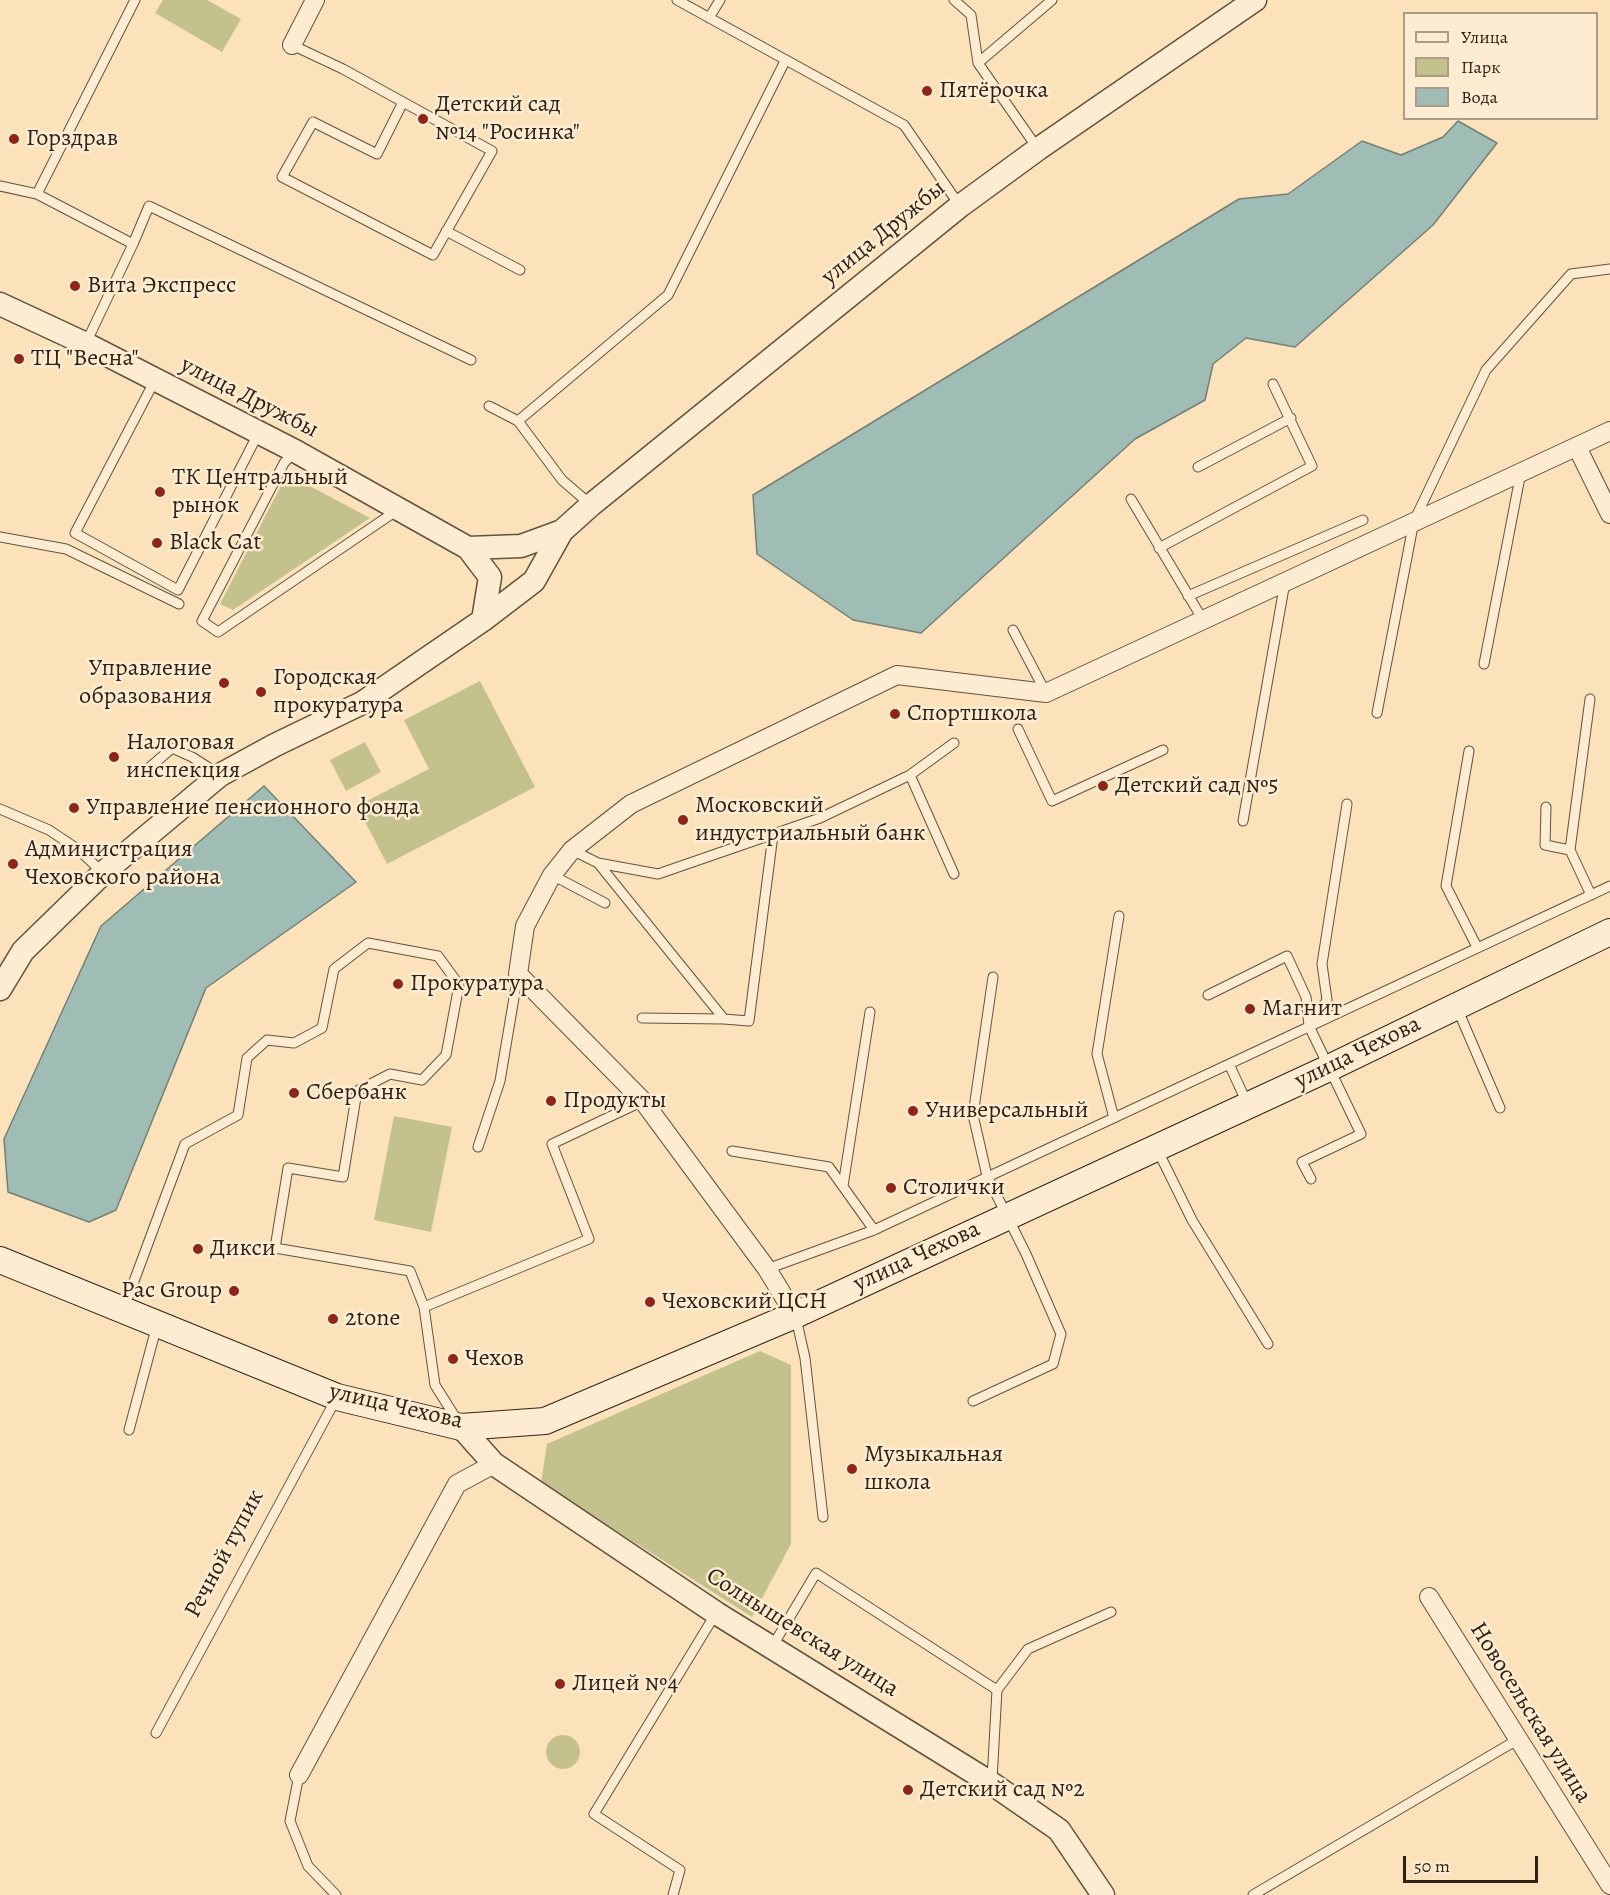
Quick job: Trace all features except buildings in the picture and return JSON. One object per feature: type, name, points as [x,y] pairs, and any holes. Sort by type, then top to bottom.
[{"type":"main road","name":"улица Чехова","points":[[0,1260],[158,1322],[337,1397],[461,1426],[545,1421],[795,1315],[1329,1068],[1610,932]]},
{"type":"street","points":[[292,45],[315,0]]},
{"type":"street","name":"улица Дружбы","points":[[0,989],[23,951],[103,873],[220,775],[274,745],[362,703],[534,582],[562,531],[591,505],[960,206],[1038,149],[1255,0]]},
{"type":"street","name":"улица Дружбы","points":[[0,304],[86,344],[259,432],[400,508],[468,548],[490,577],[483,620]]},
{"type":"street","points":[[795,1315],[767,1269],[643,1101],[518,974],[525,926],[552,875],[573,850],[631,804],[897,675],[1046,693],[1610,431]]},
{"type":"street","points":[[1577,447],[1610,514]]},
{"type":"street","name":"улица Дружбы","points":[[468,548],[521,546],[562,531]]},
{"type":"street","name":"Солнышевская улица","points":[[461,1426],[494,1464],[716,1613],[991,1782],[1059,1830],[1103,1895]]},
{"type":"street","points":[[299,1775],[457,1484],[494,1464]]},
{"type":"street","name":"Новосельская улица","points":[[1429,1597],[1610,1885]]},
{"type":"lane","points":[[37,194],[135,0]]},
{"type":"lane","points":[[677,0],[904,125],[960,206]]},
{"type":"lane","points":[[709,18],[720,0]]},
{"type":"lane","points":[[954,0],[971,15],[978,63],[1038,149]]},
{"type":"lane","points":[[978,63],[1052,0]]},
{"type":"lane","points":[[292,45],[403,102],[492,151],[433,255],[282,177],[313,122],[376,154],[403,102]]},
{"type":"lane","points":[[518,421],[668,295],[785,61]]},
{"type":"lane","points":[[0,186],[37,194],[133,244]]},
{"type":"lane","points":[[86,344],[149,207],[471,360]]},
{"type":"lane","points":[[446,231],[520,270]]},
{"type":"lane","points":[[1377,713],[1414,521],[1486,370],[1571,274],[1610,269]]},
{"type":"lane","points":[[66,549],[155,380]]},
{"type":"lane","points":[[1159,548],[1312,466],[1273,384]]},
{"type":"lane","points":[[489,406],[518,421],[562,480],[591,505]]},
{"type":"lane","points":[[1198,466],[1291,418]]},
{"type":"lane","points":[[75,533],[178,590],[259,432]]},
{"type":"lane","points":[[295,451],[284,463],[202,621],[218,632],[400,508]]},
{"type":"lane","points":[[1484,664],[1522,471]]},
{"type":"lane","points":[[1131,499],[1203,620]]},
{"type":"lane","points":[[1188,596],[1363,520]]},
{"type":"lane","points":[[0,537],[66,549],[179,603]]},
{"type":"lane","points":[[1243,821],[1286,582]]},
{"type":"lane","points":[[1013,630],[1046,693]]},
{"type":"lane","points":[[1590,699],[1570,850],[1591,895]]},
{"type":"lane","points":[[1018,729],[1052,801],[1163,750]]},
{"type":"lane","points":[[573,850],[598,863],[658,874],[820,818],[910,775],[954,743]]},
{"type":"lane","points":[[149,768],[172,748],[192,757],[220,775]]},
{"type":"lane","points":[[1469,751],[1446,886],[1477,947]]},
{"type":"lane","points":[[910,775],[954,874]]},
{"type":"lane","points":[[1309,1026],[1327,1000],[1322,964],[1347,804]]},
{"type":"lane","points":[[1546,807],[1545,845],[1570,850]]},
{"type":"lane","points":[[0,809],[49,830],[79,850],[103,873]]},
{"type":"lane","points":[[642,1018],[749,1021],[773,835]]},
{"type":"lane","points":[[598,863],[723,1019]]},
{"type":"lane","points":[[552,875],[605,903]]},
{"type":"lane","points":[[767,1269],[874,1230],[1610,886]]},
{"type":"lane","points":[[1114,1118],[1097,1054],[1119,916]]},
{"type":"lane","points":[[124,1309],[184,1144],[238,1115],[248,1058],[267,1040],[294,1043],[322,1028],[334,969],[368,943],[438,956],[459,986],[446,1055],[423,1080],[390,1074],[357,1091],[343,1177],[288,1168],[274,1248],[410,1271],[424,1307],[435,1385],[461,1426]]},
{"type":"lane","points":[[1208,994],[1287,956],[1306,997],[1309,1026],[1361,1134],[1302,1162],[1311,1179]]},
{"type":"lane","points":[[478,1147],[500,1081],[518,974]]},
{"type":"lane","points":[[973,1401],[1053,1364],[1061,1334],[987,1176],[973,1115],[993,977]]},
{"type":"lane","points":[[1456,1006],[1500,1108]]},
{"type":"lane","points":[[843,1186],[870,1012]]},
{"type":"lane","points":[[1229,1064],[1248,1106]]},
{"type":"lane","points":[[424,1307],[589,1239],[552,1144],[643,1101]]},
{"type":"lane","points":[[1156,1147],[1192,1220],[1268,1344]]},
{"type":"lane","points":[[732,1151],[829,1167],[874,1230]]},
{"type":"lane","points":[[795,1315],[806,1358],[823,1517]]},
{"type":"lane","points":[[129,1430],[158,1322]]},
{"type":"lane","name":"Речной тупик","points":[[156,1733],[337,1397]]},
{"type":"lane","points":[[772,1647],[816,1574],[997,1690]]},
{"type":"lane","points":[[991,1782],[997,1690],[1028,1649],[1112,1612]]},
{"type":"lane","points":[[673,1895],[680,1870],[594,1814],[716,1613]]},
{"type":"lane","points":[[1253,1895],[1517,1740]]},
{"type":"lane","points":[[299,1775],[290,1821],[308,1866],[336,1895]]},
{"type":"green space","points":[[163,0],[207,0],[241,19],[222,52],[155,13]]},
{"type":"green space","points":[[287,474],[370,518],[233,610],[220,604]]},
{"type":"green space","points":[[480,681],[535,787],[387,864],[357,806],[429,769],[404,720]]},
{"type":"green space","points":[[365,742],[381,772],[346,791],[330,760]]},
{"type":"green space","points":[[394,1116],[452,1127],[431,1232],[374,1220]]},
{"type":"green space","points":[[760,1351],[791,1365],[791,1544],[752,1617],[541,1483],[547,1444]]},
{"type":"green space","points":[[563,1735],[575,1740],[580,1752],[575,1764],[563,1769],[551,1764],[546,1752],[551,1740]]},
{"type":"water","points":[[1458,121],[1497,143],[1433,225],[1295,347],[1246,338],[1213,364],[1205,400],[1135,439],[921,633],[853,620],[757,554],[753,495],[1239,199],[1288,194],[1362,141],[1401,155],[1443,137]]},
{"type":"water","points":[[264,786],[356,882],[206,988],[116,1210],[89,1222],[8,1192],[4,1139],[101,926]]},
{"type":"place","name":"Пятёрочка","points":[[927,91]]},
{"type":"place","name":"Детский сад №14 \"Росинка\"","points":[[423,119]]},
{"type":"place","name":"Горздрав","points":[[14,139]]},
{"type":"place","name":"Вита Экспресс","points":[[75,286]]},
{"type":"place","name":"ТЦ \"Весна\"","points":[[19,359]]},
{"type":"place","name":"ТК Центральный рынок","points":[[160,492]]},
{"type":"place","name":"Black Cat","points":[[157,543]]},
{"type":"place","name":"Управление образования","points":[[224,683]]},
{"type":"place","name":"Городская прокуратура","points":[[261,692]]},
{"type":"place","name":"Спортшкола","points":[[895,714]]},
{"type":"place","name":"Налоговая инспекция","points":[[114,757]]},
{"type":"place","name":"Детский сад №5","points":[[1103,786]]},
{"type":"place","name":"Управление пенсионного фонда","points":[[74,808]]},
{"type":"place","name":"Московский индустриальный банк","points":[[683,820]]},
{"type":"place","name":"Администрация Чеховского района","points":[[13,864]]},
{"type":"place","name":"Прокуратура","points":[[398,984]]},
{"type":"place","name":"Магнит","points":[[1250,1009]]},
{"type":"place","name":"Сбербанк","points":[[294,1093]]},
{"type":"place","name":"Продукты","points":[[551,1101]]},
{"type":"place","name":"Универсальный","points":[[913,1111]]},
{"type":"place","name":"Столички","points":[[891,1188]]},
{"type":"place","name":"Дикси","points":[[198,1249]]},
{"type":"place","name":"Pac Group","points":[[234,1291]]},
{"type":"place","name":"Чеховский ЦСН","points":[[650,1302]]},
{"type":"place","name":"2tone","points":[[333,1319]]},
{"type":"place","name":"Чехов","points":[[453,1359]]},
{"type":"place","name":"Музыкальная школа","points":[[852,1469]]},
{"type":"place","name":"Лицей №4","points":[[560,1684]]},
{"type":"place","name":"Детский сад №2","points":[[908,1790]]}]
